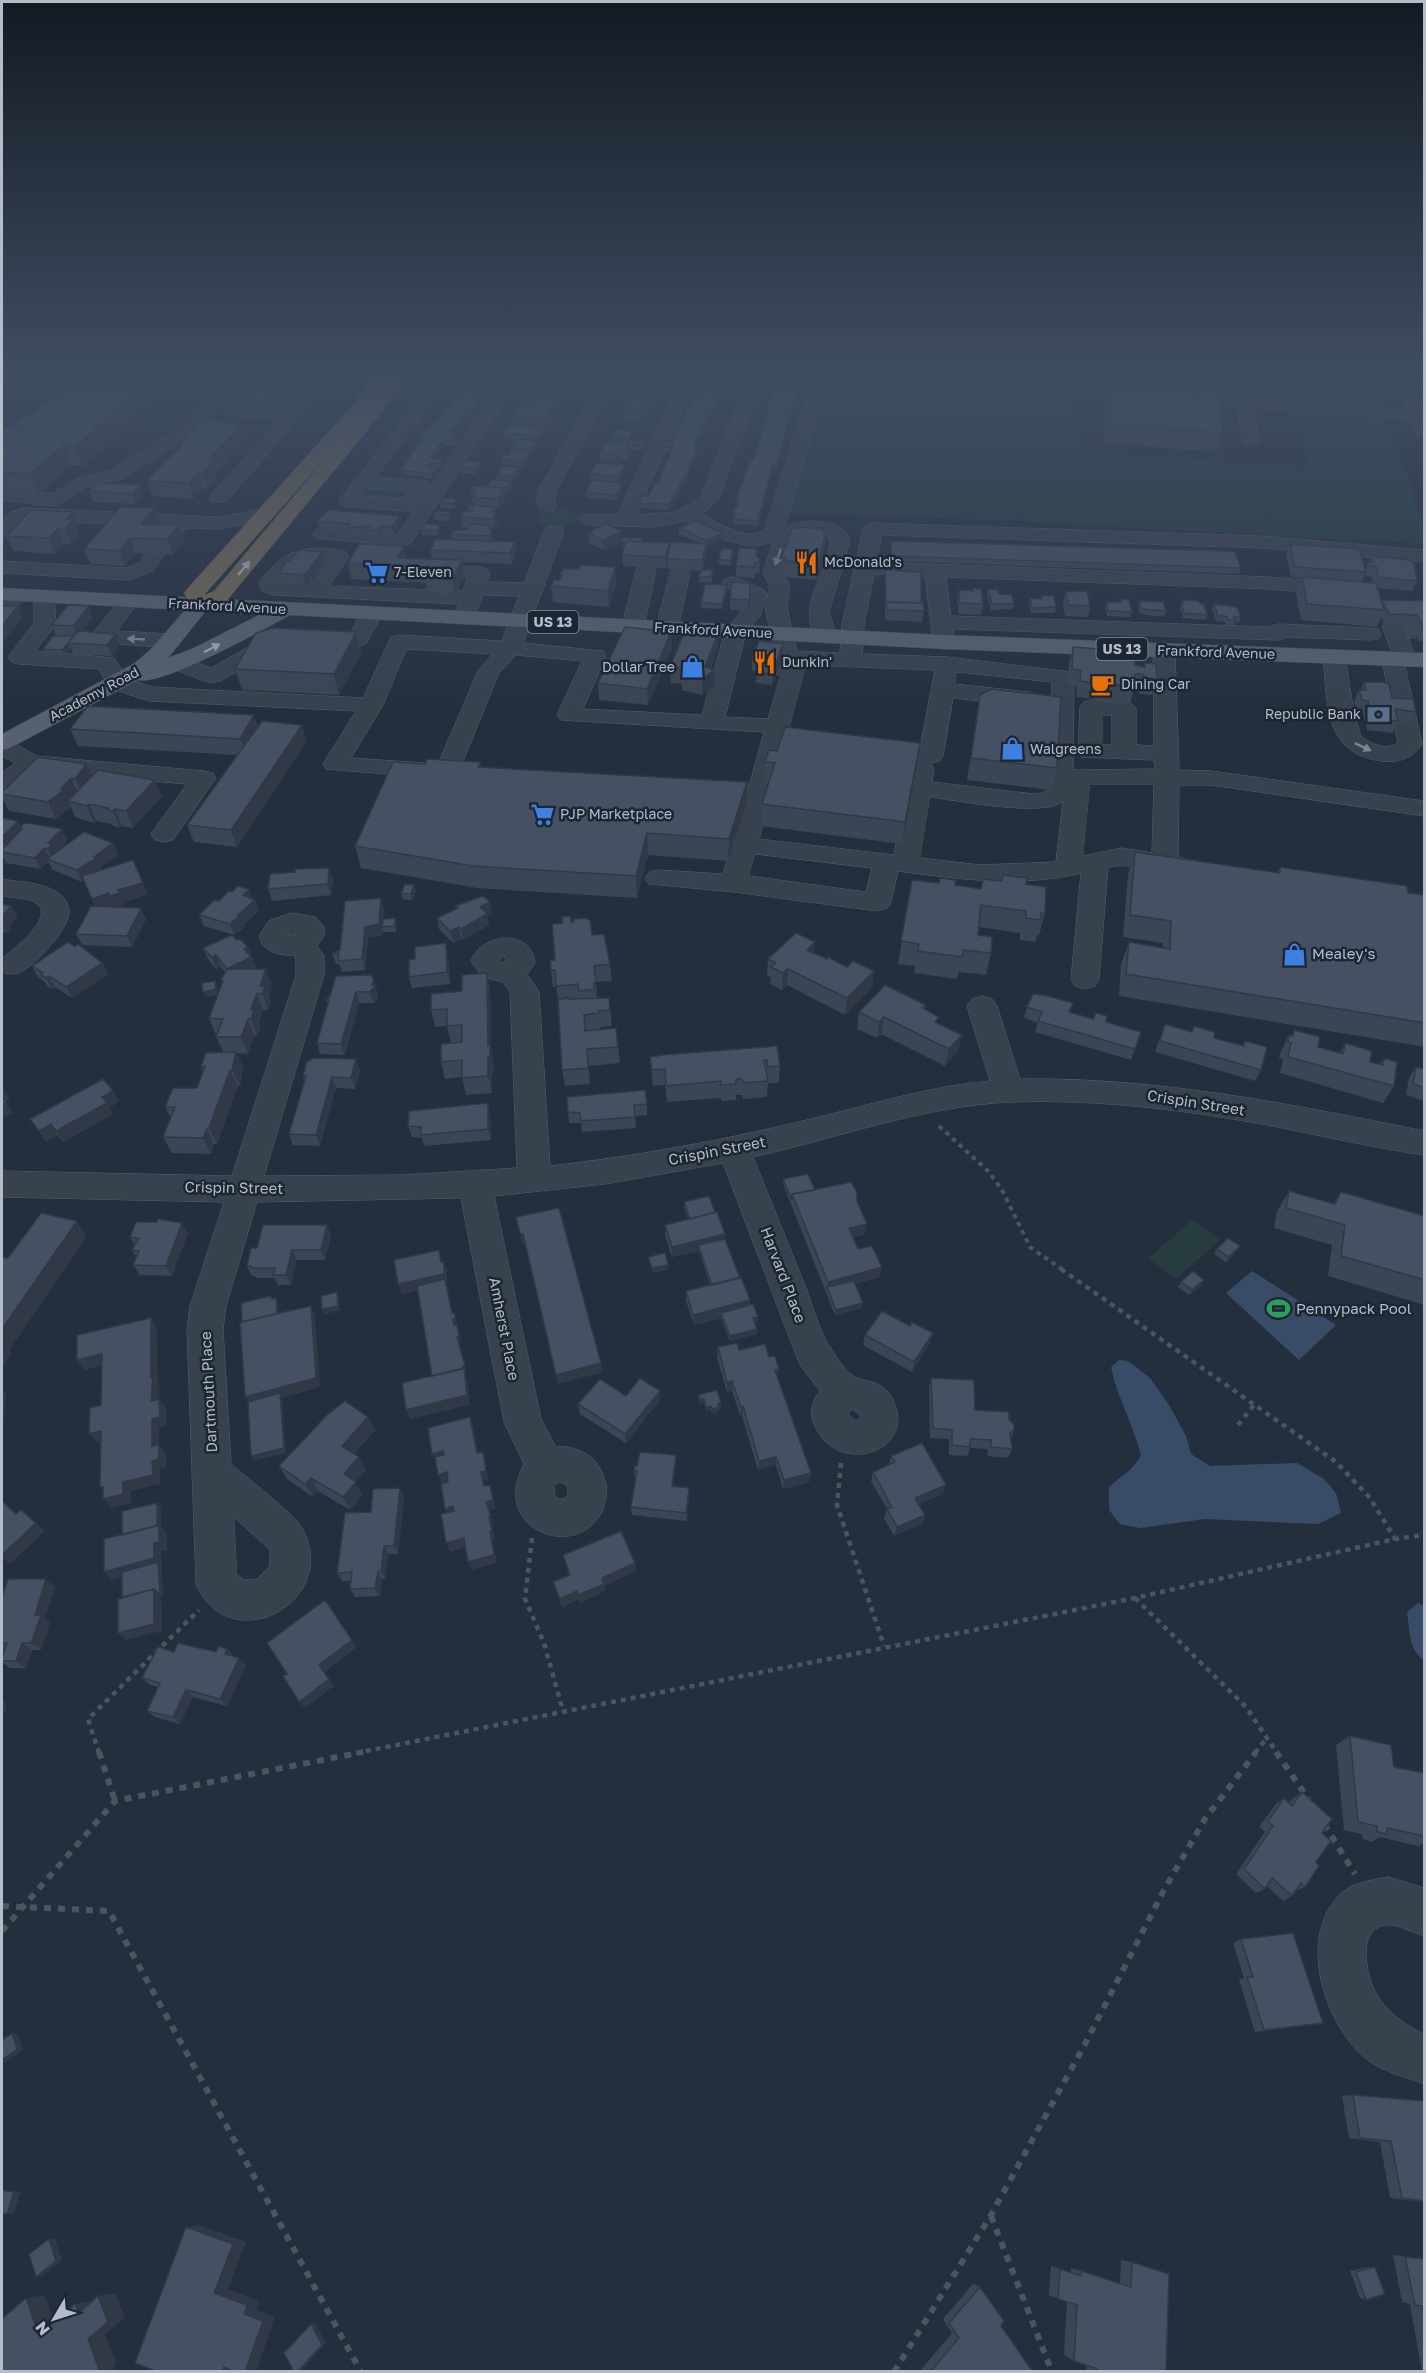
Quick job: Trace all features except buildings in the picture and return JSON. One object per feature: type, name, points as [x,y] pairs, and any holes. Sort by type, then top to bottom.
[{"type":"highway","points":[[289,486],[194,593],[200,605],[221,595],[312,486]]},
{"type":"main road","name":"Frankford Avenue","points":[[5,598],[74,598],[823,636],[853,637],[947,632],[1000,644],[1174,651],[1280,639],[1334,657],[1406,645]]},
{"type":"main road","name":"Academy Road","points":[[2,745],[112,673],[143,669],[200,605]]},
{"type":"main road","points":[[112,673],[177,662],[202,653],[285,609]]},
{"type":"street","points":[[2,494],[55,500],[78,486]]},
{"type":"street","points":[[219,498],[230,486]]},
{"type":"street","points":[[393,559],[416,507],[421,486],[417,486]]},
{"type":"street","points":[[416,507],[432,486]]},
{"type":"street","points":[[550,486],[545,499],[569,509],[624,520],[650,521],[687,514],[698,509],[709,500],[714,486]]},
{"type":"street","points":[[624,520],[640,486]]},
{"type":"street","points":[[687,514],[742,539],[753,542],[769,538],[774,532],[788,486]]},
{"type":"street","points":[[569,509],[538,509],[542,581],[510,648],[489,671],[458,772],[335,764],[371,705],[399,642],[510,648],[595,656],[569,715],[778,726],[931,756],[947,664]]},
{"type":"street","points":[[540,525],[577,528],[569,509]]},
{"type":"street","points":[[2,531],[16,517],[25,514],[220,523],[262,515]]},
{"type":"street","points":[[106,536],[121,519]]},
{"type":"street","points":[[2,567],[128,574],[138,572],[146,567],[182,522]]},
{"type":"street","points":[[778,726],[775,695],[787,656],[776,608],[780,586],[773,573],[784,538],[801,528],[872,532],[1261,542],[1425,556]]},
{"type":"street","points":[[817,659],[823,636],[818,610],[840,542],[839,537],[828,530]]},
{"type":"street","points":[[850,660],[853,625],[872,532]]},
{"type":"street","points":[[323,534],[403,540]]},
{"type":"street","points":[[1261,542],[1280,639]]},
{"type":"street","points":[[74,598],[74,579],[77,571],[92,554]]},
{"type":"street","points":[[864,568],[1269,583],[1350,589]]},
{"type":"street","points":[[633,626],[646,570]]},
{"type":"street","points":[[935,571],[947,632],[1280,639],[1370,634]]},
{"type":"street","points":[[667,628],[680,573]]},
{"type":"street","points":[[315,591],[356,593],[417,587],[470,588],[542,581]]},
{"type":"street","points":[[712,723],[735,631],[749,616],[757,594],[732,583]]},
{"type":"street","points":[[398,615],[417,587]]},
{"type":"street","points":[[464,618],[470,588]]},
{"type":"street","points":[[346,612],[356,593]]},
{"type":"street","points":[[44,597],[45,624],[19,657],[112,673],[149,694],[371,705]]},
{"type":"street","points":[[129,601],[102,637],[170,641]]},
{"type":"street","points":[[776,608],[818,610]]},
{"type":"street","points":[[177,662],[212,676],[283,637],[358,639],[372,614]]},
{"type":"street","points":[[997,670],[1000,644]]},
{"type":"street","points":[[1334,657],[1347,733],[1355,744],[1384,754],[1402,752],[1410,744],[1406,645]]},
{"type":"street","points":[[1165,863],[1166,716],[1185,695],[1174,651]]},
{"type":"street","points":[[734,883],[797,658],[947,664],[1063,677],[1060,790],[1057,795],[1043,801],[1024,801],[918,788]]},
{"type":"street","points":[[943,690],[1062,702]]},
{"type":"street","points":[[2,745],[31,763],[204,778],[164,834]]},
{"type":"street","points":[[1124,752],[1210,778],[1425,809]]},
{"type":"street","points":[[658,878],[734,883],[877,902],[896,863],[918,788],[924,755]]},
{"type":"street","points":[[2,784],[31,763]]},
{"type":"street","points":[[1085,979],[1078,776],[1167,765]]},
{"type":"street","points":[[682,786],[760,791]]},
{"type":"street","points":[[745,845],[980,873],[1082,865],[1122,856],[1206,869]]},
{"type":"street","points":[[2,888],[46,898],[54,906],[56,916],[40,940],[12,965]]},
{"type":"street","name":"Dartmouth Place","points":[[218,1580],[205,1329],[208,1306],[310,975],[310,956],[299,944]]},
{"type":"street","points":[[511,971],[524,992],[534,1180]]},
{"type":"street","points":[[982,1006],[1008,1090]]},
{"type":"street","name":"Crispin Street","points":[[2,1184],[368,1189],[534,1180],[635,1168],[734,1149],[938,1101],[1008,1090],[1103,1090],[1162,1097],[1425,1143]]},
{"type":"street","name":"Harvard Place","points":[[734,1149],[814,1355],[844,1393],[863,1394],[872,1399],[880,1416],[879,1425],[865,1437],[845,1436]]},
{"type":"street","name":"Amherst Place","points":[[475,1184],[523,1422],[547,1469],[557,1465],[578,1468],[589,1485],[589,1496],[584,1505],[575,1513],[565,1517],[553,1517],[543,1513],[536,1506]]},
{"type":"street","points":[[213,1473],[287,1539],[292,1548],[293,1560],[282,1584],[259,1599],[246,1601],[234,1599],[223,1593],[218,1580]]},
{"type":"street","points":[[1425,1912],[1411,1905],[1392,1901],[1373,1903],[1358,1910],[1347,1923],[1340,1962],[1344,1985],[1355,2008],[1371,2028],[1389,2045],[1410,2056],[1425,2059]]},
{"type":"path","points":[[939,1126],[988,1171],[1002,1190],[1030,1246],[1336,1462],[1359,1481],[1370,1495],[1395,1539]]},
{"type":"path","points":[[1238,1425],[1254,1405]]},
{"type":"path","points":[[845,1436],[838,1478],[837,1505],[884,1646]]},
{"type":"path","points":[[536,1506],[525,1599],[544,1642],[563,1711]]},
{"type":"path","points":[[2,1931],[115,1801],[884,1646],[1135,1598],[1395,1539],[1424,1535]]},
{"type":"path","points":[[115,1801],[88,1719],[218,1580]]},
{"type":"path","points":[[1135,1598],[1246,1707],[1266,1739],[1283,1758],[1313,1806]]},
{"type":"path","points":[[894,2372],[991,2215],[1085,2044],[1164,1890],[1199,1829],[1266,1739]]},
{"type":"path","points":[[1319,1816],[1373,1903]]},
{"type":"path","points":[[2,1906],[109,1911],[361,2372]]},
{"type":"path","points":[[991,2215],[1052,2372]]},
{"type":"green space","points":[[794,486],[1410,486],[1424,530],[1424,544],[1012,521],[788,513]]},
{"type":"green space","points":[[366,488],[405,490],[407,494],[399,499],[360,496]]},
{"type":"green space","points":[[558,509],[571,510],[578,515],[577,521],[556,528],[546,526],[538,519],[541,513]]},
{"type":"green space","points":[[1192,1220],[1220,1240],[1176,1279],[1148,1258]]},
{"type":"water","name":"Pennypack Pool","points":[[1252,1271],[1336,1325],[1299,1360],[1226,1293]]},
{"type":"water","points":[[1119,1360],[1128,1361],[1150,1378],[1169,1405],[1186,1436],[1191,1454],[1210,1466],[1297,1463],[1324,1479],[1336,1493],[1341,1513],[1318,1524],[1205,1519],[1140,1528],[1120,1524],[1109,1510],[1109,1487],[1132,1468],[1141,1456],[1111,1367]]},
{"type":"water","points":[[1418,1603],[1424,1606],[1424,1660],[1415,1651],[1409,1632],[1407,1612]]},
{"type":"tunnel","points":[[1393,626],[1424,627]]},
{"type":"place","name":"McDonald's","points":[[806,562]]},
{"type":"place","name":"7-Eleven","points":[[376,572]]},
{"type":"place","name":"Dunkin'","points":[[764,662]]},
{"type":"place","name":"Dollar Tree","points":[[693,667]]},
{"type":"place","name":"Dining Car","points":[[1103,684]]},
{"type":"place","name":"Republic Bank","points":[[1379,714]]},
{"type":"place","name":"Walgreens","points":[[1012,749]]},
{"type":"place","name":"PJP Marketplace","points":[[542,814]]},
{"type":"place","name":"Mealey's","points":[[1294,954]]},
{"type":"place","name":"Pennypack Pool","points":[[1278,1309]]}]
